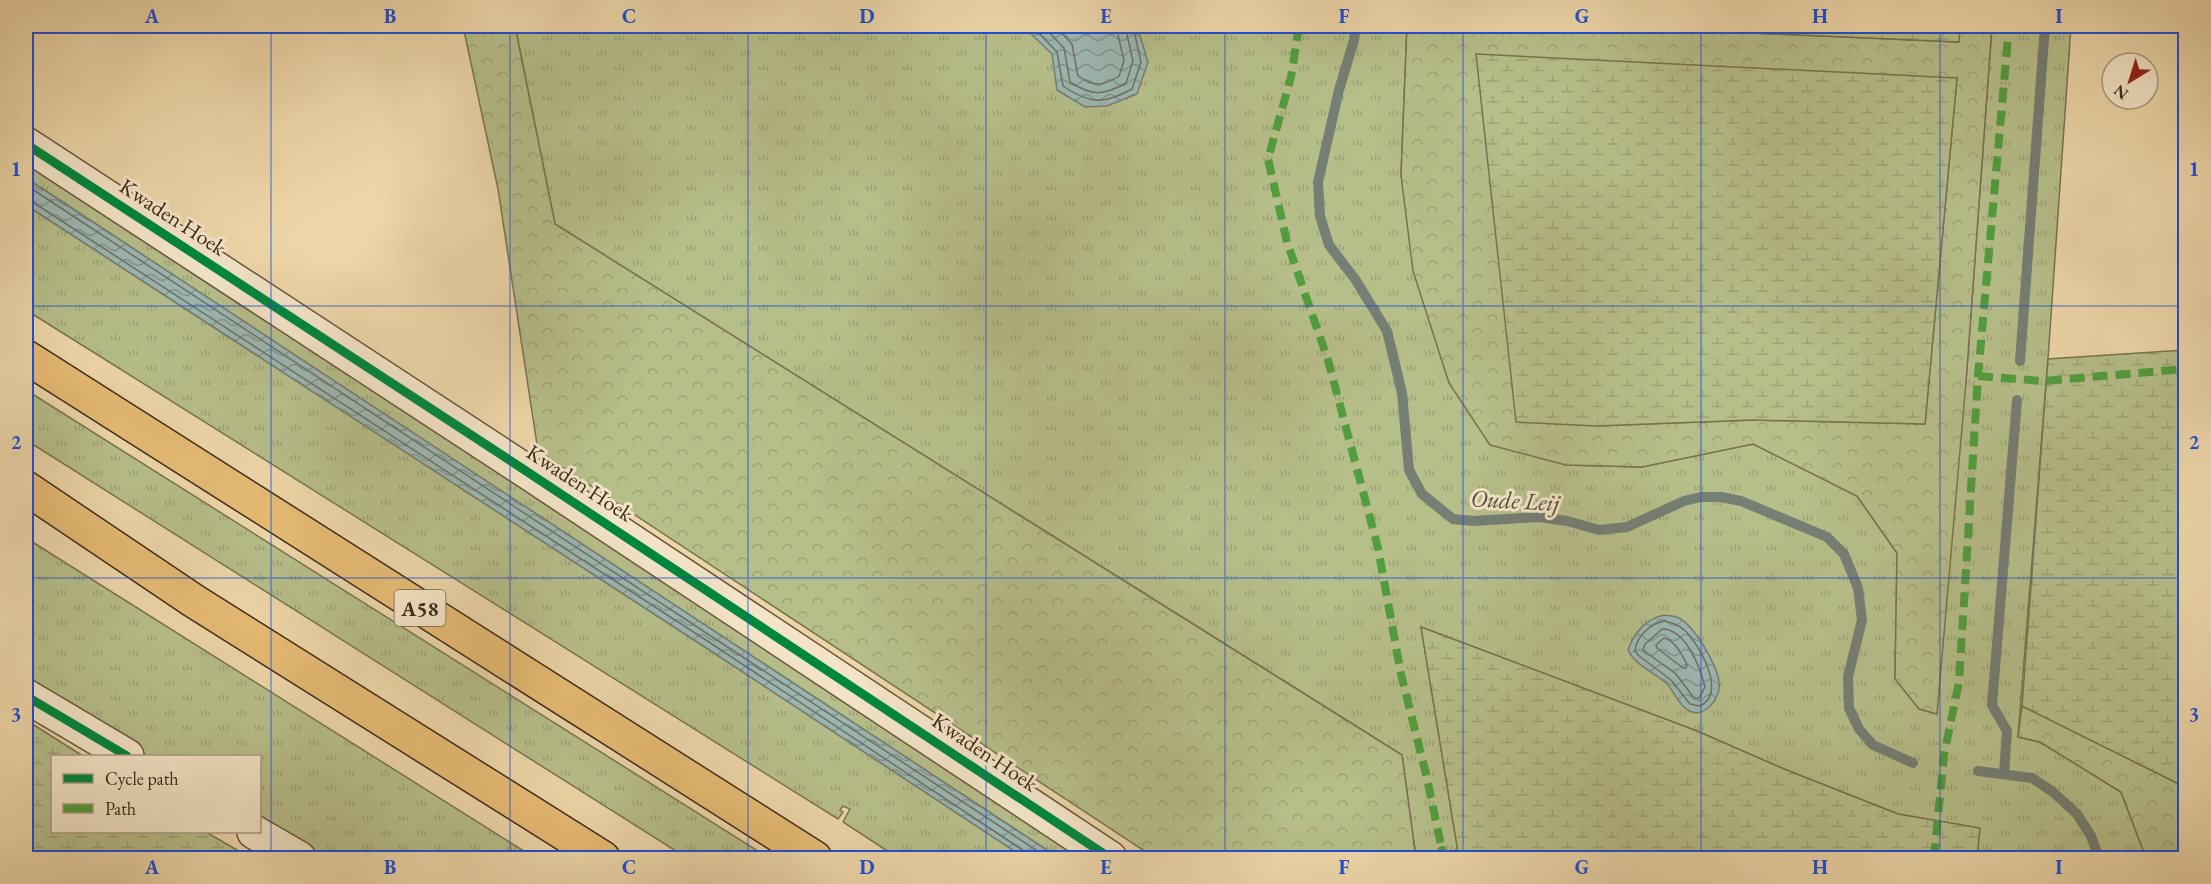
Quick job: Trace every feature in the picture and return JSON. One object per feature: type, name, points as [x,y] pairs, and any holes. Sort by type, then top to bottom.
[{"type":"highway","name":"A58","points":[[26,357],[815,858]]},
{"type":"highway","points":[[26,488],[194,601],[603,858]]},
{"type":"street","name":"Kwaden Hoek","points":[[26,144],[1110,858]]},
{"type":"street","points":[[26,696],[126,755]]},
{"type":"street","points":[[257,833],[299,858]]},
{"type":"green space","points":[[463,26],[515,26],[555,224],[1402,755],[1416,858],[1155,858],[538,451],[498,189]]},
{"type":"green space","points":[[515,26],[1407,26],[1401,175],[1449,383],[1566,465],[1642,467],[1753,444],[1857,496],[1897,553],[1895,679],[1966,382],[1992,26],[2071,26],[2048,359],[2018,737],[2040,742],[2121,792],[2146,858],[1977,858],[1979,828],[1898,814],[1784,769],[1697,731],[1421,627],[1459,858],[1416,858],[1402,755],[555,224]]},
{"type":"green space","points":[[1407,26],[1592,26],[1958,42],[1960,26],[1992,26],[1966,382],[1937,714],[1919,709],[1895,679],[1897,553],[1857,496],[1753,444],[1642,467],[1566,465],[1490,445],[1449,383],[1413,271],[1401,175]],"holes":[[[1957,78],[1925,424],[1753,420],[1596,426]]]},
{"type":"green space","points":[[1592,26],[1960,26],[1959,42]]},
{"type":"green space","points":[[1476,54],[1957,78],[1925,424],[1753,420],[1596,426],[1516,422]]},
{"type":"green space","points":[[26,157],[1092,858],[1059,858],[26,178]]},
{"type":"green space","points":[[26,205],[1025,858],[898,858],[843,822],[850,809],[843,806],[840,810],[843,812],[838,819],[26,310]]},
{"type":"green space","points":[[2186,350],[2185,787],[2022,706],[2048,359]]},
{"type":"green space","points":[[26,390],[769,858],[687,858],[26,440]]},
{"type":"green space","points":[[26,538],[535,858],[320,858],[261,824],[261,755],[145,755],[26,684]]},
{"type":"green space","points":[[1421,627],[1697,731],[1784,769],[1898,814],[1980,828],[1977,858],[1459,858]]},
{"type":"green space","points":[[2022,706],[2185,787],[2185,858],[2146,858],[2121,792],[2040,742],[2018,737]]},
{"type":"green space","points":[[26,720],[81,755],[51,755],[51,833],[208,833],[251,858],[26,858]]},
{"type":"water","points":[[1029,26],[1137,26],[1148,62],[1137,94],[1107,106],[1085,107],[1057,90],[1052,54],[1029,32]]},
{"type":"water","points":[[26,178],[1059,858],[1025,858],[26,205]]},
{"type":"water","points":[[1665,615],[1679,618],[1692,630],[1712,661],[1719,681],[1715,700],[1707,709],[1697,713],[1686,709],[1666,683],[1640,664],[1628,650],[1642,627],[1652,619]]},
{"type":"waterway","name":"Oude Leij","points":[[1356,26],[1318,182],[1320,216],[1329,245],[1355,279],[1387,331],[1402,393],[1409,470],[1422,494],[1453,519],[1474,521],[1539,517],[1567,521],[1599,530],[1627,527],[1684,501],[1701,497],[1721,497],[1741,501],[1827,537],[1844,554],[1858,588],[1862,620],[1848,677],[1849,708],[1859,729],[1873,745],[1913,763]]},
{"type":"waterway","points":[[2020,361],[2045,26]]},
{"type":"waterway","points":[[2004,774],[2007,731],[1992,705],[2017,400]]},
{"type":"waterway","name":"Oude Leij","points":[[1978,771],[2032,778],[2053,792],[2077,814],[2091,836],[2099,858]]},
{"type":"marked path","points":[[1299,26],[1291,77],[1268,159],[1287,242],[1328,360],[1378,548],[1401,674],[1442,850]]},
{"type":"marked path","points":[[1934,858],[1944,755],[1959,682],[1978,376],[2009,26]]},
{"type":"marked path","points":[[1978,376],[2043,381],[2186,369]]},
{"type":"marked path","points":[[1434,858],[1442,850],[1476,858]]},
{"type":"cycle path","points":[[26,144],[520,467],[1110,858]]},
{"type":"cycle path","points":[[26,696],[125,755]]}]
